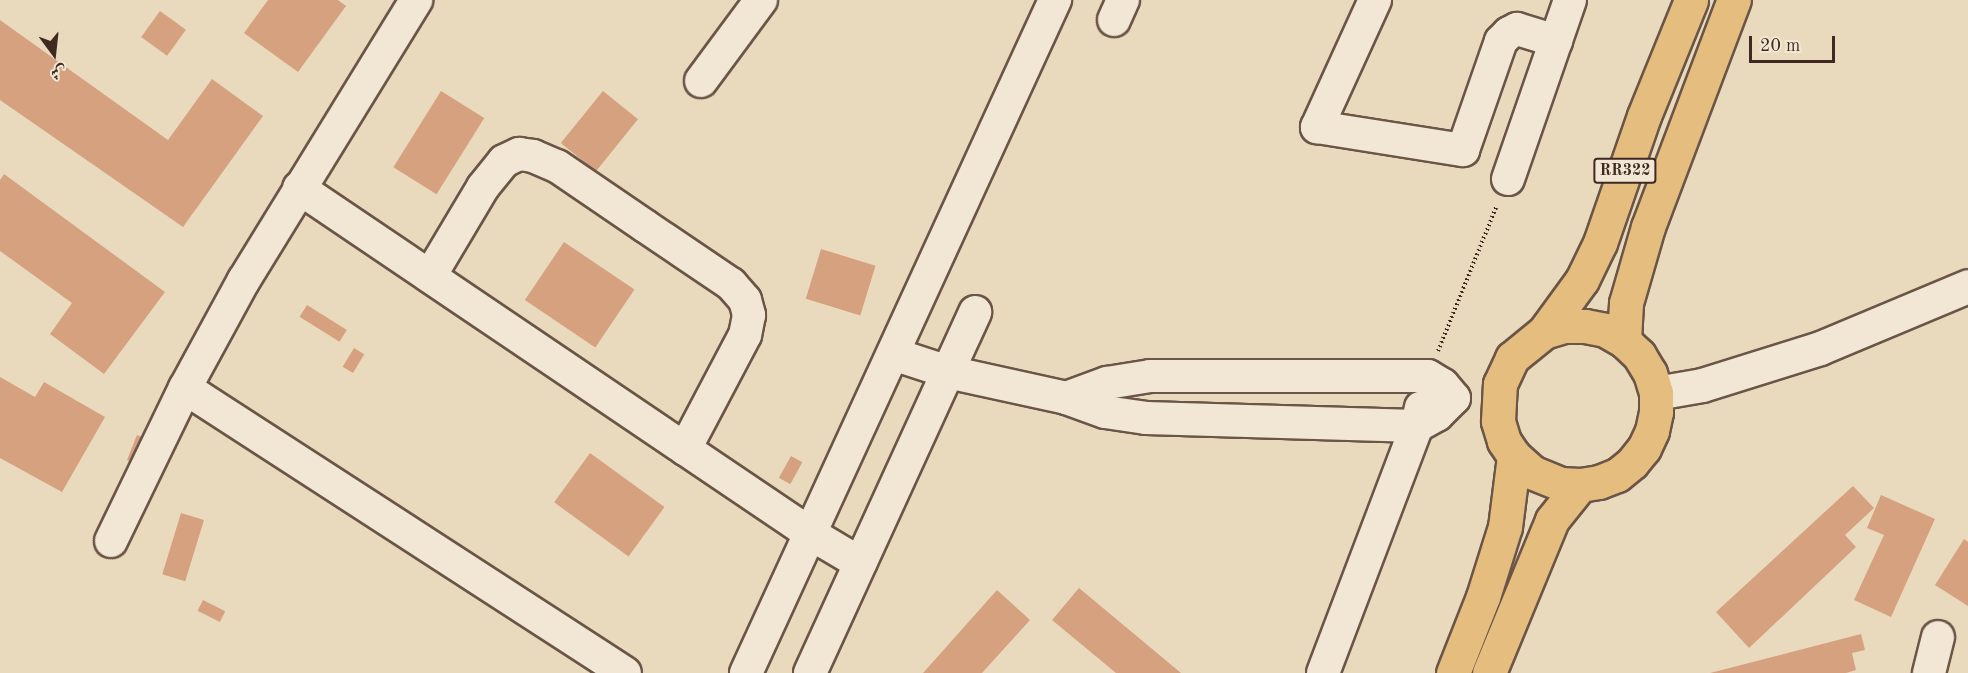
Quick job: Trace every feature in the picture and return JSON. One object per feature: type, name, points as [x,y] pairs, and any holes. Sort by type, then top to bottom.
[{"type":"main road","name":"RR322","points":[[1544,332],[1563,327],[1585,326],[1605,330],[1624,340],[1639,355],[1650,373],[1656,393],[1656,412],[1652,431],[1644,448],[1632,463],[1617,475],[1599,482],[1580,485],[1561,484],[1543,479],[1514,456],[1504,441],[1498,421],[1500,384],[1512,358],[1544,332],[1582,280],[1600,243],[1644,116],[1691,0]]},
{"type":"main road","name":"RR322","points":[[1624,340],[1626,303],[1648,227],[1734,0]]},
{"type":"main road","points":[[1656,393],[1702,385],[1820,348],[1968,286]]},
{"type":"main road","points":[[1453,673],[1484,597],[1505,527],[1514,456]]},
{"type":"main road","points":[[1489,673],[1551,520],[1580,485]]},
{"type":"street","points":[[111,541],[185,388],[244,280],[416,0]]},
{"type":"street","points":[[701,81],[761,0]]},
{"type":"street","points":[[746,673],[1055,0]]},
{"type":"street","points":[[1375,0],[1317,127],[1463,150],[1501,41],[1517,29],[1556,41]]},
{"type":"street","points":[[1508,179],[1570,0]]},
{"type":"street","points":[[430,276],[483,187],[504,160],[519,154],[533,156],[557,166],[645,225],[731,284],[745,300],[749,315],[745,335],[685,449]]},
{"type":"street","points":[[299,188],[811,534],[860,563]]},
{"type":"street","points":[[810,673],[975,312]]},
{"type":"street","points":[[893,354],[948,372],[1066,398],[1105,412],[1146,418],[1417,426],[1437,415],[1454,398]]},
{"type":"street","points":[[1066,398],[1107,382],[1150,376],[1428,376],[1443,385],[1454,398],[1498,401]]},
{"type":"street","points":[[1323,673],[1417,426],[1428,376]]},
{"type":"street","points":[[185,388],[625,673]]},
{"type":"street","points":[[1929,673],[1938,637]]},
{"type":"path","points":[[1428,376],[1508,179]]},
{"type":"building","points":[[268,0],[338,0],[346,6],[298,72],[244,33]]},
{"type":"building","points":[[160,11],[186,30],[167,56],[141,37]]},
{"type":"building","points":[[0,20],[168,140],[212,79],[263,116],[183,227],[0,100]]},
{"type":"building","points":[[441,91],[484,118],[437,194],[393,167]]},
{"type":"building","points":[[603,91],[638,119],[596,171],[561,143]]},
{"type":"building","points":[[4,174],[165,292],[104,374],[50,334],[72,303],[0,251],[0,180]]},
{"type":"building","points":[[564,242],[634,290],[595,348],[525,300]]},
{"type":"building","points":[[821,249],[876,266],[860,315],[806,299]]},
{"type":"building","points":[[307,305],[347,330],[339,342],[300,317]]},
{"type":"building","points":[[354,348],[364,354],[353,373],[343,367]]},
{"type":"building","points":[[0,377],[35,397],[44,382],[105,417],[62,492],[0,458]]},
{"type":"building","points":[[137,435],[147,439],[136,463],[127,460]]},
{"type":"building","points":[[590,453],[664,507],[629,556],[554,502]]},
{"type":"building","points":[[791,456],[802,462],[790,484],[779,478]]},
{"type":"building","points":[[1853,486],[1874,508],[1845,535],[1856,547],[1749,648],[1716,612]]},
{"type":"building","points":[[1881,495],[1935,519],[1891,617],[1854,600],[1884,535],[1867,528]]},
{"type":"building","points":[[181,513],[204,520],[185,581],[162,574]]},
{"type":"building","points":[[1964,539],[1968,542],[1968,606],[1935,585]]},
{"type":"building","points":[[1079,588],[1181,673],[1116,673],[1052,620]]},
{"type":"building","points":[[997,590],[1030,620],[982,673],[923,673]]},
{"type":"building","points":[[203,600],[225,611],[220,622],[198,611]]},
{"type":"building","points":[[1861,634],[1865,650],[1852,653],[1856,670],[1846,673],[1710,673]]}]
